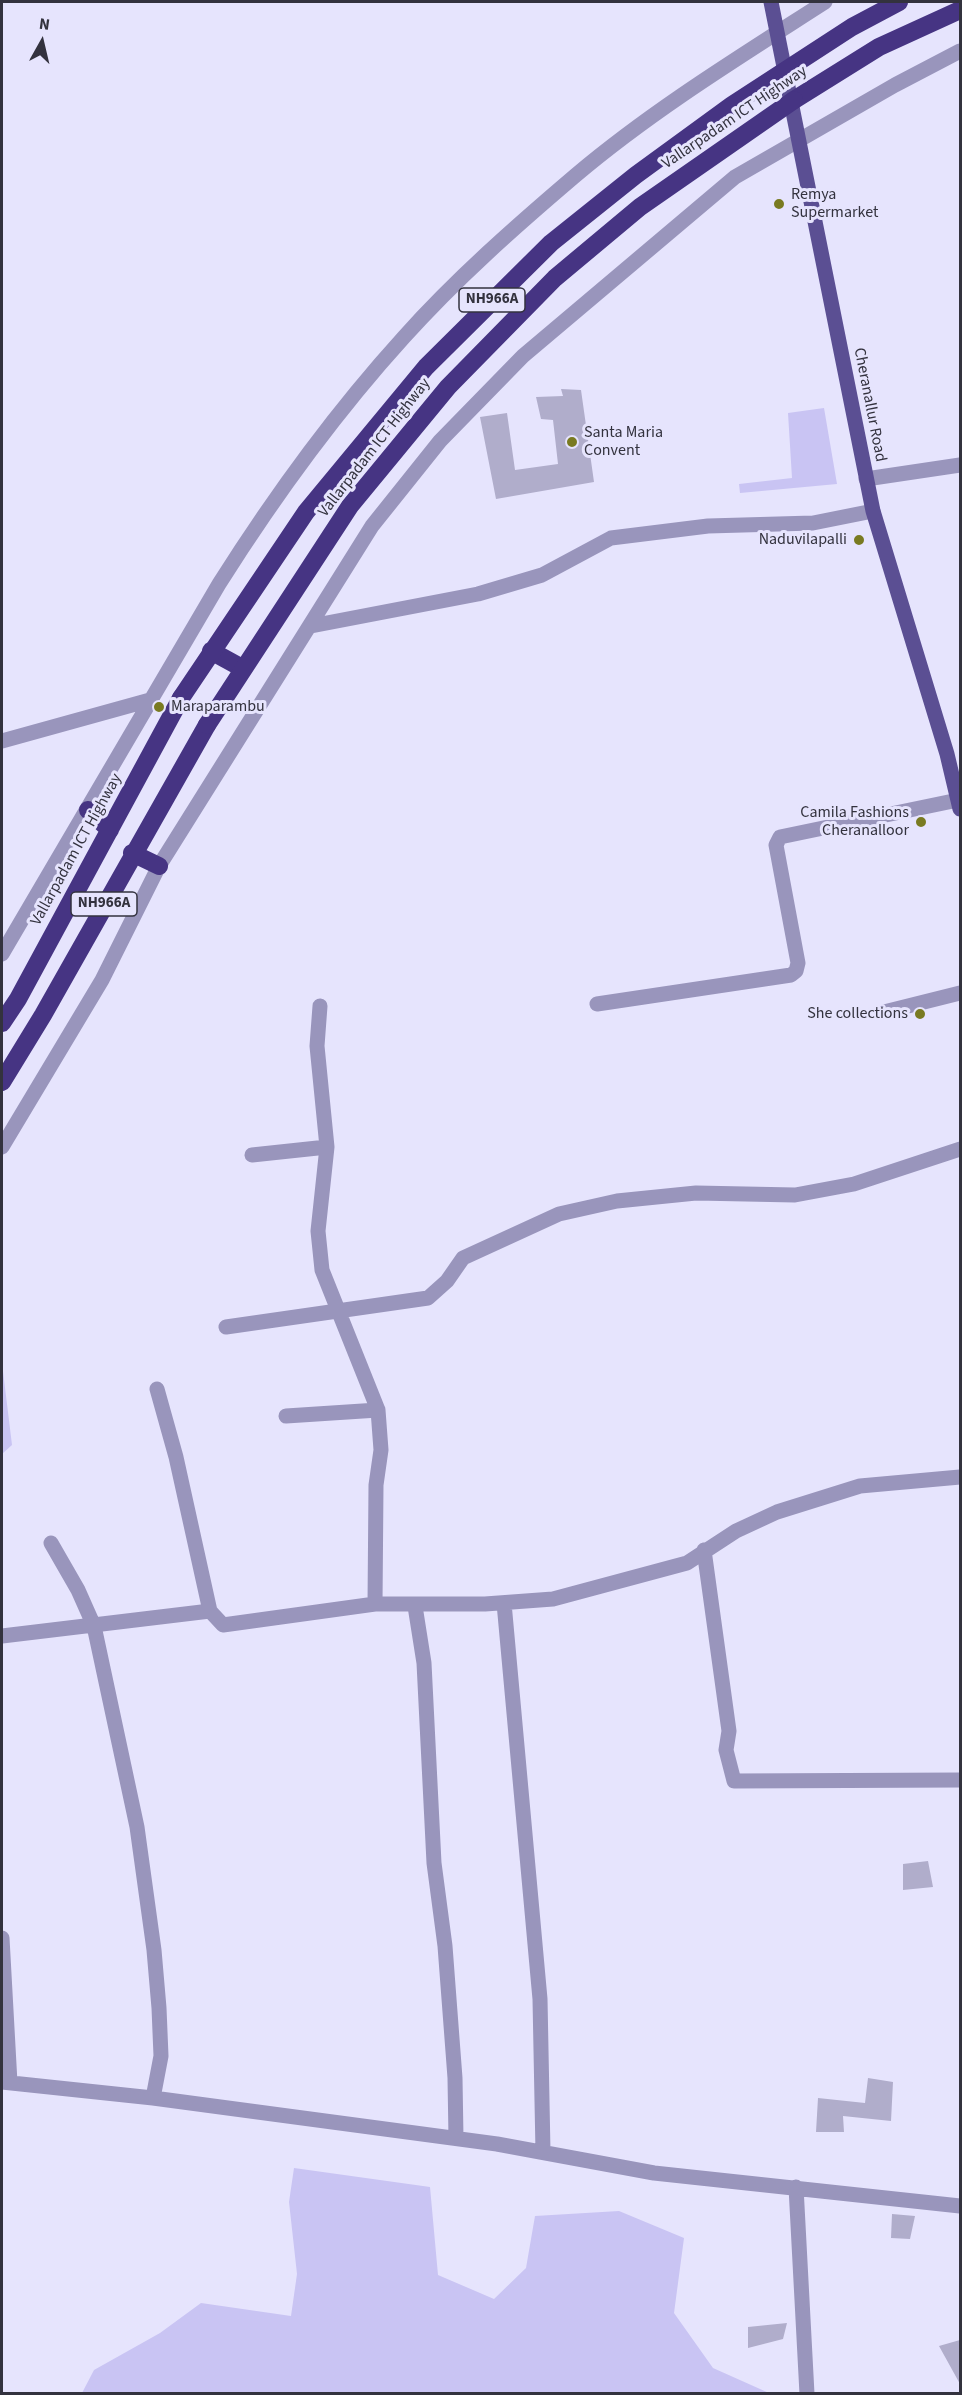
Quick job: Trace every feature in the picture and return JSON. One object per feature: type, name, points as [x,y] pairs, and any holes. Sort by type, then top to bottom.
[{"type":"highway","name":"Vallarpadam ICT Highway","points":[[2,1023],[18,999],[182,698],[212,651],[306,512],[426,367],[551,243],[636,175],[732,105],[852,27],[899,2]]},
{"type":"highway","name":"Vallarpadam ICT Highway","points":[[2,1082],[43,1015],[132,853],[242,668],[350,506],[448,387],[555,279],[640,207],[794,100],[879,47],[960,10]]},
{"type":"highway","points":[[212,651],[242,668]]},
{"type":"highway","points":[[88,810],[110,830]]},
{"type":"highway","points":[[132,853],[159,866]]},
{"type":"highway","points":[[18,999],[43,1015]]},
{"type":"main road","name":"Cheranallur Road","points":[[771,2],[873,511],[947,754],[959,804]]},
{"type":"street","points":[[2,954],[6,939],[88,810],[150,700],[256,525],[350,398],[405,335],[459,281],[577,174],[643,123],[825,2]]},
{"type":"street","points":[[2,1148],[102,980],[159,866],[372,526],[440,441],[523,356],[735,177],[798,143],[895,85],[960,51]]},
{"type":"street","points":[[866,479],[960,465]]},
{"type":"street","points":[[311,626],[467,597],[542,575],[611,538],[708,526],[813,522],[873,511]]},
{"type":"street","points":[[2,741],[150,700]]},
{"type":"street","points":[[597,1004],[791,975],[796,971],[798,963],[776,846],[780,837],[959,804]]},
{"type":"street","points":[[884,1012],[960,993]]},
{"type":"street","points":[[320,1006],[317,1046],[327,1147],[318,1231],[322,1270],[378,1410],[381,1450],[376,1485],[375,1604]]},
{"type":"street","points":[[252,1155],[327,1147]]},
{"type":"street","points":[[226,1327],[428,1298],[447,1281],[463,1258],[560,1214],[617,1201],[696,1193],[795,1195],[854,1184],[960,1149]]},
{"type":"street","points":[[157,1389],[176,1456],[210,1611],[223,1625],[375,1604],[414,1606],[553,1599],[687,1563],[704,1550],[777,1512],[860,1486],[960,1477]]},
{"type":"street","points":[[286,1416],[378,1410]]},
{"type":"street","points":[[51,1543],[78,1590],[94,1626],[137,1827],[154,1950],[161,2056],[153,2098]]},
{"type":"street","points":[[704,1550],[729,1731],[726,1750],[734,1781],[960,1780]]},
{"type":"street","points":[[504,1603],[540,1999],[543,2152]]},
{"type":"street","points":[[414,1606],[424,1663],[434,1863],[445,1946],[455,2078],[456,2138]]},
{"type":"street","points":[[2,1636],[210,1611]]},
{"type":"street","points":[[2,1938],[6,2082],[153,2098],[456,2138],[654,2174],[796,2187],[960,2206]]},
{"type":"street","points":[[796,2187],[807,2394]]},
{"type":"shaded area","points":[[824,408],[837,484],[740,493],[739,484],[792,478],[788,413]]},
{"type":"shaded area","points":[[2,1363],[12,1445],[2,1454]]},
{"type":"shaded area","points":[[294,2168],[430,2187],[438,2275],[494,2299],[526,2268],[535,2216],[619,2211],[684,2238],[674,2313],[713,2368],[769,2393],[82,2393],[94,2370],[160,2333],[201,2303],[291,2316],[297,2274],[289,2202]]},
{"type":"building","name":"Santa Maria Convent","points":[[561,389],[581,390],[594,482],[496,499],[480,417],[507,413],[515,470],[558,464],[553,420],[541,419],[536,397],[563,396]]},
{"type":"building","points":[[928,1861],[933,1887],[903,1890],[903,1864]]},
{"type":"building","points":[[868,2078],[893,2082],[891,2121],[843,2116],[844,2132],[816,2132],[818,2098],[865,2103]]},
{"type":"building","points":[[892,2214],[915,2216],[910,2239],[891,2238]]},
{"type":"building","points":[[787,2323],[783,2339],[748,2348],[748,2327]]},
{"type":"building","points":[[960,2340],[960,2384],[939,2346]]},
{"type":"place","name":"Remya Supermarket","points":[[779,204]]},
{"type":"place","name":"Santa Maria Convent","points":[[572,442]]},
{"type":"place","name":"Naduvilapalli","points":[[859,540]]},
{"type":"place","name":"Maraparambu","points":[[159,707]]},
{"type":"place","name":"Camila Fashions Cheranalloor","points":[[921,822]]},
{"type":"place","name":"She collections","points":[[920,1014]]}]
